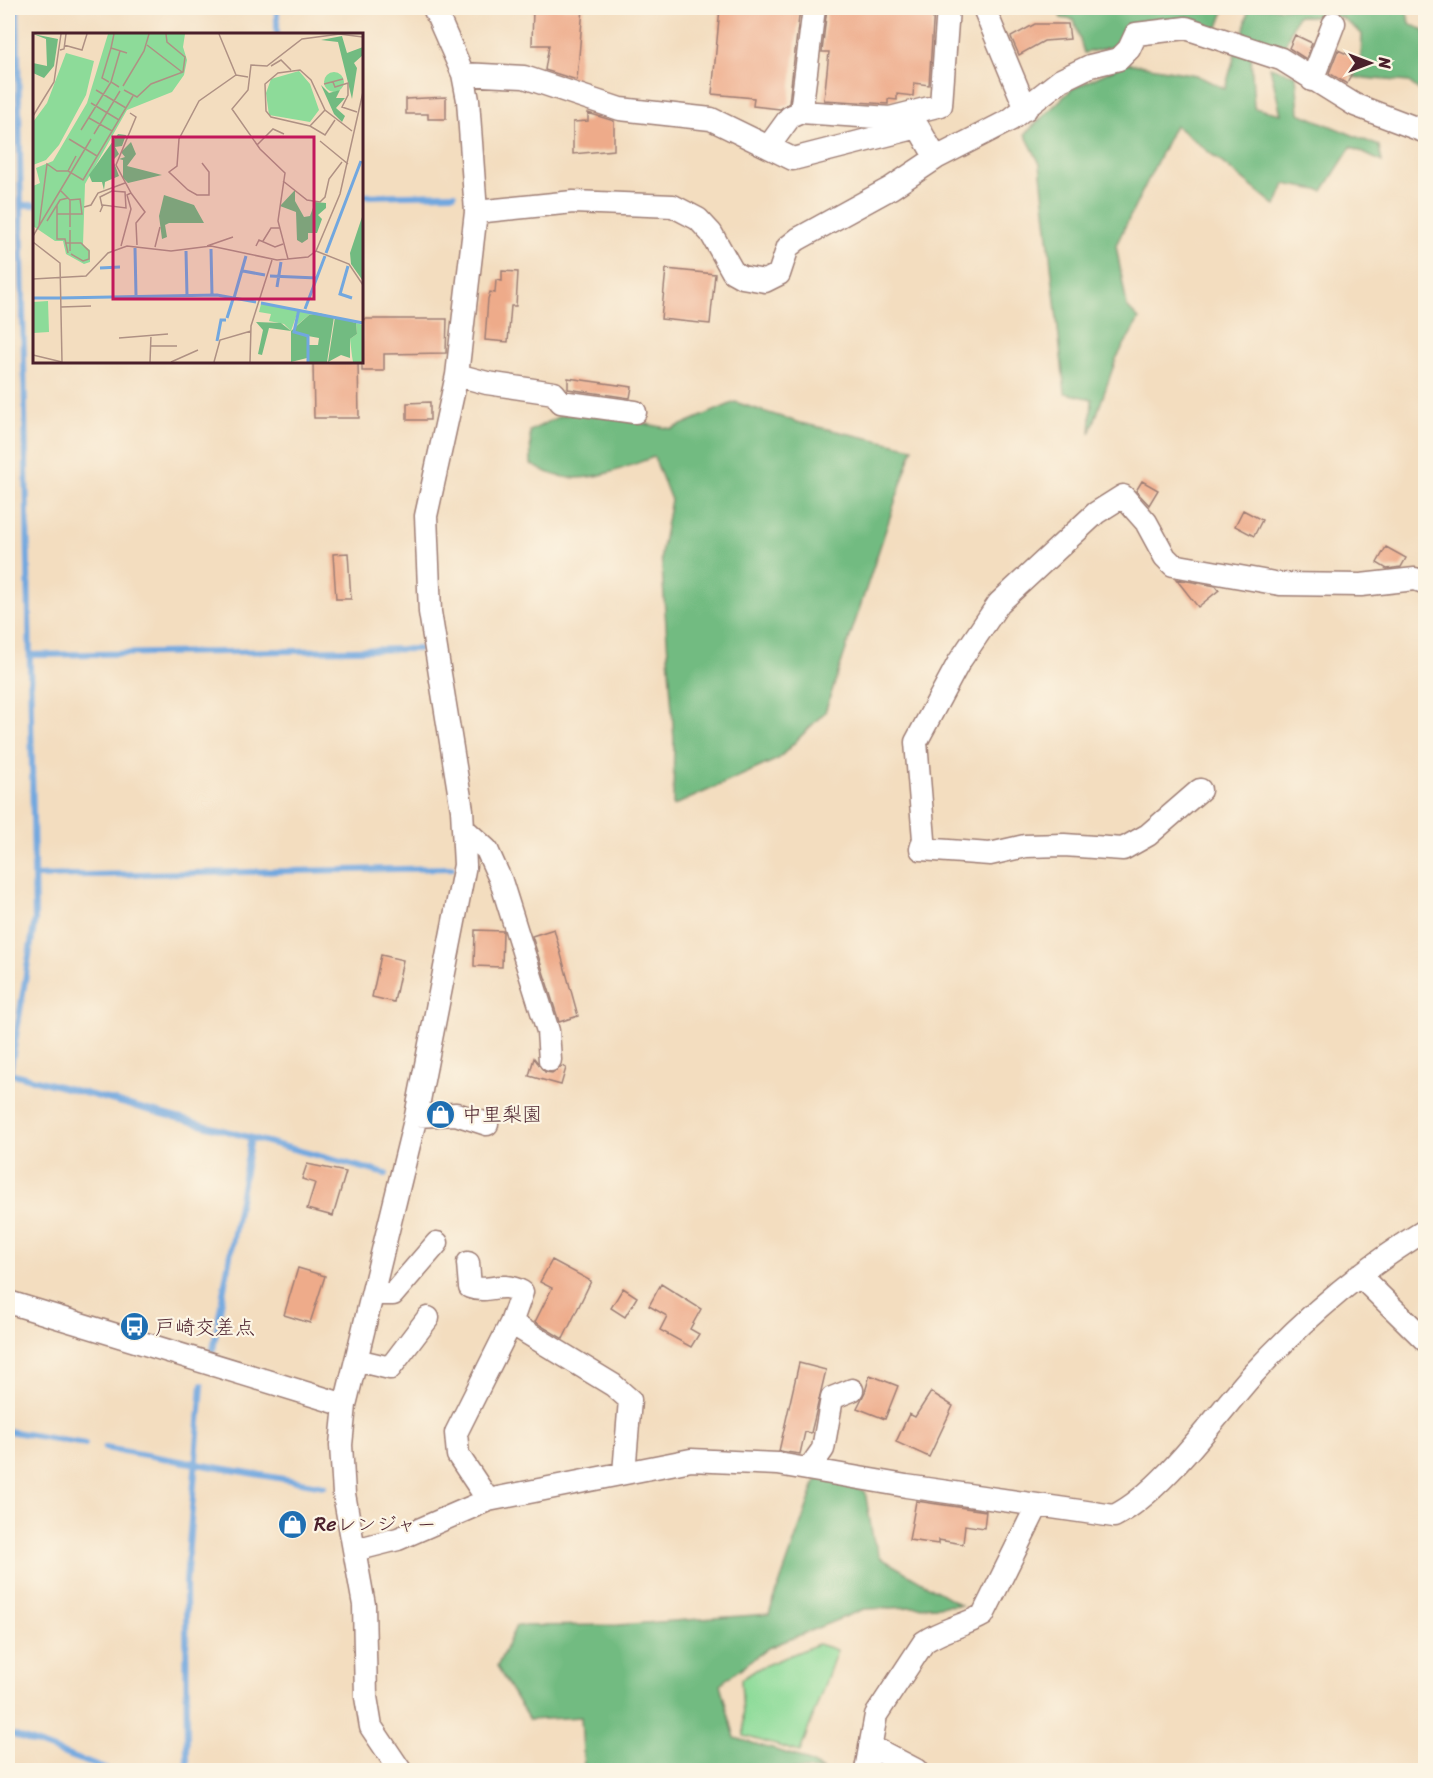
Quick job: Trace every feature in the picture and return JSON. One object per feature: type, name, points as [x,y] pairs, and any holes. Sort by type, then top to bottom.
[{"type":"street","points":[[400,1770],[370,1727],[366,1697],[364,1605],[344,1494],[341,1445],[345,1405],[416,1116],[460,904],[465,865],[464,829],[426,577],[426,516],[457,375],[476,212],[469,110],[463,74],[434,8]]},
{"type":"street","points":[[801,112],[814,8]]},
{"type":"street","points":[[463,74],[524,77],[620,109],[711,119],[793,159],[918,127],[941,105],[948,8]]},
{"type":"street","points":[[984,8],[1026,109]]},
{"type":"street","points":[[1312,80],[1334,24]]},
{"type":"street","points":[[476,212],[573,202],[673,206],[698,219],[711,233],[733,272],[742,277],[765,281],[779,274],[789,247],[798,239],[891,188],[936,158],[1010,120],[1060,80],[1090,66],[1119,58],[1129,49],[1136,34],[1142,31],[1186,28],[1281,59],[1355,105],[1425,132]]},
{"type":"street","points":[[769,146],[790,117],[801,112],[890,118],[941,105]]},
{"type":"street","points":[[918,127],[936,158]]},
{"type":"street","points":[[457,375],[487,383],[554,393],[561,402],[634,412]]},
{"type":"street","points":[[1200,790],[1148,835],[1123,849],[1064,845],[1025,846],[990,854],[921,849],[924,838],[916,742],[959,662],[999,603],[1096,513],[1123,496],[1146,522],[1165,557],[1173,565],[1280,584],[1361,585],[1415,579],[1425,583]]},
{"type":"street","points":[[464,829],[487,850],[501,881],[548,1030],[550,1060]]},
{"type":"street","points":[[416,1116],[456,1114],[487,1124]]},
{"type":"street","points":[[355,1550],[398,1539],[488,1500],[692,1460],[778,1464],[1037,1506],[1114,1516],[1131,1508],[1180,1459],[1263,1364],[1326,1301],[1384,1255],[1425,1230]]},
{"type":"street","points":[[374,1294],[393,1294],[438,1243]]},
{"type":"street","points":[[468,1263],[470,1287],[476,1289],[509,1285],[522,1292],[511,1323],[456,1433],[458,1455],[488,1500]]},
{"type":"street","points":[[1359,1275],[1425,1341]]},
{"type":"street","points":[[8,1302],[345,1405]]},
{"type":"street","points":[[356,1360],[390,1368],[428,1318]]},
{"type":"street","points":[[511,1323],[613,1385],[630,1400],[624,1473]]},
{"type":"street","points":[[809,1469],[823,1449],[832,1398],[852,1390]]},
{"type":"street","points":[[866,1770],[876,1714],[924,1642],[936,1634],[970,1623],[983,1615],[1037,1506]]},
{"type":"street","points":[[870,1746],[916,1770]]},
{"type":"green space","points":[[1057,8],[1225,8],[1217,30],[1195,20],[1126,25],[1125,44],[1084,53],[1074,20],[1061,18]]},
{"type":"green space","points":[[1238,8],[1405,8],[1411,25],[1425,30],[1425,95],[1409,82],[1353,77],[1361,59],[1362,34],[1341,17],[1297,16],[1281,54],[1242,39],[1248,12]]},
{"type":"green space","points":[[1236,51],[1251,55],[1254,108],[1281,114],[1270,67],[1296,75],[1299,113],[1379,146],[1382,162],[1351,147],[1323,191],[1285,184],[1276,206],[1175,125],[1116,245],[1127,307],[1139,319],[1116,359],[1090,434],[1092,399],[1065,393],[1040,164],[1025,134],[1072,89],[1127,63],[1196,75],[1225,89]]},
{"type":"green space","points":[[735,402],[800,423],[913,448],[825,712],[778,759],[673,806],[674,739],[661,554],[671,500],[654,457],[592,477],[562,477],[531,464],[530,431],[560,416],[584,412],[672,429]]},
{"type":"green space","points":[[817,1478],[865,1491],[873,1539],[881,1558],[961,1605],[864,1609],[768,1648],[720,1684],[735,1738],[799,1757],[823,1770],[584,1770],[581,1717],[529,1720],[497,1667],[516,1626],[618,1625],[769,1614]]},
{"type":"green space","points":[[818,1644],[837,1650],[800,1752],[744,1736],[741,1679],[761,1667]]},
{"type":"building","points":[[533,8],[583,8],[577,80],[545,70],[549,45],[532,45]]},
{"type":"building","points":[[720,8],[758,12],[758,8],[800,8],[789,103],[780,109],[753,106],[754,98],[712,94]]},
{"type":"building","points":[[827,8],[934,8],[929,85],[914,83],[913,96],[897,94],[897,100],[888,99],[888,104],[824,100],[829,52],[822,52]]},
{"type":"building","points":[[1035,24],[1068,24],[1070,39],[1044,41],[1019,55],[1011,37]]},
{"type":"building","points":[[1295,35],[1312,43],[1306,59],[1289,48]]},
{"type":"building","points":[[1338,50],[1358,59],[1347,84],[1329,73]]},
{"type":"building","points":[[446,97],[446,119],[428,119],[428,114],[406,114],[406,99]]},
{"type":"building","points":[[588,113],[614,121],[614,150],[573,154],[573,122],[588,121]]},
{"type":"building","points":[[666,269],[715,274],[710,324],[661,319]]},
{"type":"building","points":[[502,271],[518,272],[516,306],[511,306],[508,342],[485,340],[488,299],[490,292],[495,293],[496,280],[502,281]]},
{"type":"building","points":[[363,319],[447,319],[446,353],[384,354],[384,371],[362,371]]},
{"type":"building","points":[[313,363],[358,363],[359,418],[314,418]]},
{"type":"building","points":[[568,378],[632,387],[630,398],[568,389]]},
{"type":"building","points":[[430,402],[430,420],[407,420],[407,403]]},
{"type":"building","points":[[1142,481],[1158,490],[1149,505],[1136,491]]},
{"type":"building","points":[[1243,510],[1262,520],[1254,536],[1235,526]]},
{"type":"building","points":[[1386,547],[1406,558],[1401,567],[1387,569],[1377,563]]},
{"type":"building","points":[[348,553],[351,599],[336,599],[333,554]]},
{"type":"building","points":[[1176,579],[1216,586],[1219,590],[1198,607]]},
{"type":"building","points":[[554,929],[578,1016],[559,1022],[532,936]]},
{"type":"building","points":[[475,930],[503,931],[502,967],[474,966]]},
{"type":"building","points":[[381,955],[403,960],[394,1002],[372,997]]},
{"type":"building","points":[[534,1058],[545,1072],[552,1073],[562,1066],[566,1068],[561,1085],[529,1076]]},
{"type":"building","points":[[307,1164],[346,1172],[333,1216],[307,1209],[315,1183],[302,1179]]},
{"type":"building","points":[[552,1260],[591,1281],[563,1339],[535,1322],[552,1288],[540,1282]]},
{"type":"building","points":[[298,1268],[325,1276],[310,1323],[284,1315]]},
{"type":"building","points":[[661,1284],[701,1309],[690,1329],[699,1334],[691,1347],[660,1330],[667,1316],[649,1306]]},
{"type":"building","points":[[623,1288],[637,1297],[625,1317],[611,1308]]},
{"type":"building","points":[[799,1363],[826,1370],[811,1433],[805,1432],[800,1454],[779,1451]]},
{"type":"building","points":[[870,1375],[898,1386],[885,1419],[857,1408]]},
{"type":"building","points":[[931,1392],[953,1406],[929,1457],[896,1442],[909,1414],[915,1417]]},
{"type":"building","points":[[916,1501],[986,1511],[984,1528],[965,1525],[963,1544],[938,1540],[938,1544],[909,1540]]},
{"type":"waterway","points":[[8,1085],[35,919],[17,8]]},
{"type":"waterway","points":[[277,8],[277,33]]},
{"type":"waterway","points":[[363,196],[454,194]]},
{"type":"waterway","points":[[21,205],[33,205]]},
{"type":"waterway","points":[[30,655],[418,649]]},
{"type":"waterway","points":[[34,876],[452,868]]},
{"type":"waterway","points":[[10,1073],[386,1174]]},
{"type":"waterway","points":[[213,1350],[251,1138]]},
{"type":"waterway","points":[[187,1770],[186,1582],[202,1385]]},
{"type":"waterway","points":[[8,1431],[85,1444]]},
{"type":"waterway","points":[[105,1448],[324,1486]]},
{"type":"waterway","points":[[8,1733],[108,1770]]},
{"type":"place","name":"中里梨園","points":[[441,1114]]},
{"type":"place","name":"戸崎交差点","points":[[134,1327]]},
{"type":"place","name":"Reレンジャー","points":[[293,1524]]}]
